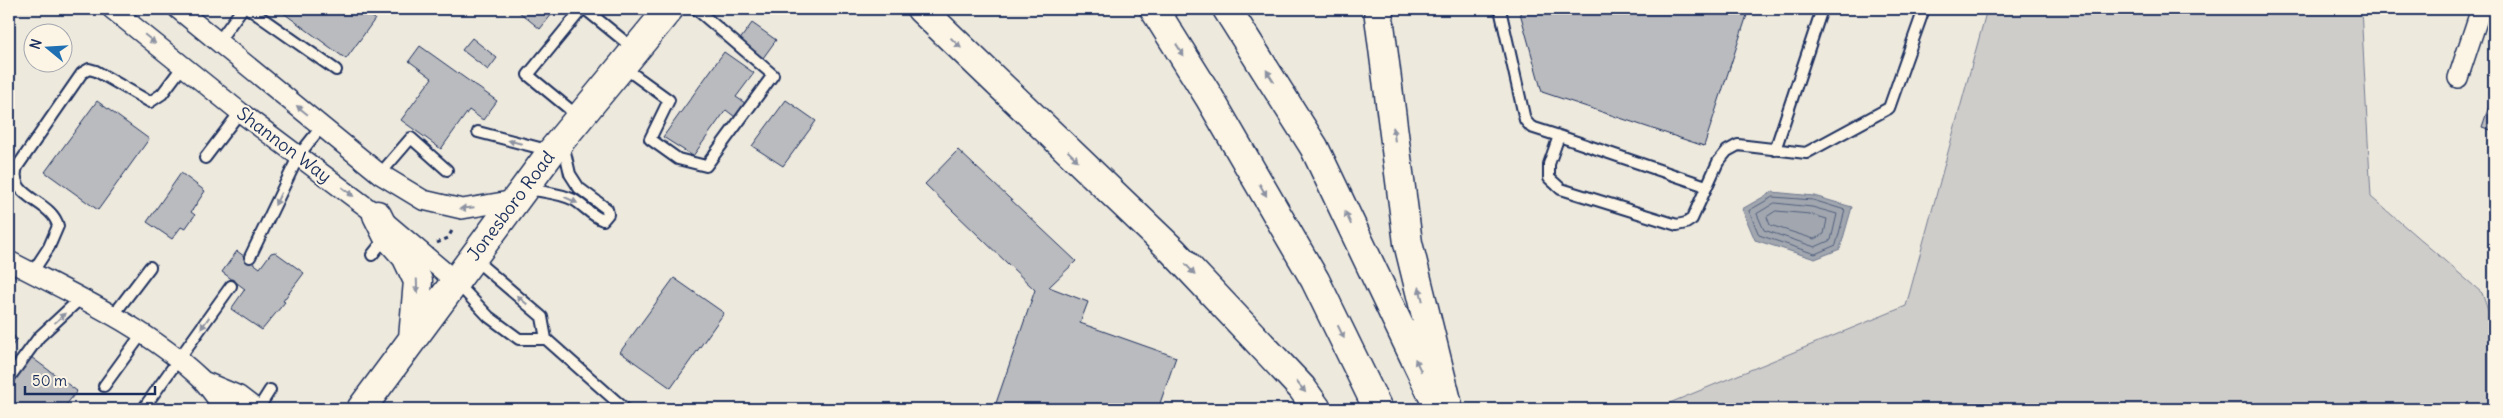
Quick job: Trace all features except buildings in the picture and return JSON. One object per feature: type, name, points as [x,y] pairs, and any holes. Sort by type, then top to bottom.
[{"type":"main road","points":[[922,9],[1173,251],[1302,388],[1317,409]]},
{"type":"main road","points":[[1154,9],[1209,97],[1316,280],[1378,409]]},
{"type":"main road","points":[[1227,9],[1314,146],[1438,409]]},
{"type":"main road","points":[[1378,9],[1408,243],[1450,409]]},
{"type":"main road","name":"Jonesboro Road","points":[[361,409],[472,257],[579,116],[665,12]]},
{"type":"main road","points":[[382,233],[406,256],[418,281],[413,338]]},
{"type":"street","name":"Shannon Way","points":[[112,9],[240,112],[300,155],[382,233],[455,281]]},
{"type":"street","name":"Shannon Way","points":[[178,9],[380,174],[423,200],[462,209],[520,194]]},
{"type":"street","points":[[2458,78],[2481,9]]},
{"type":"street","points":[[9,261],[112,316],[179,360],[202,380],[224,409]]},
{"type":"street","points":[[202,380],[238,396],[257,409]]},
{"type":"lane","points":[[218,42],[242,9]]},
{"type":"lane","points":[[249,9],[336,70]]},
{"type":"lane","points":[[579,116],[528,75],[583,9],[669,100],[650,139],[678,159],[706,166],[773,75],[696,9]]},
{"type":"lane","points":[[1500,9],[1525,120],[1531,127],[1706,186]]},
{"type":"lane","points":[[1775,150],[1822,9]]},
{"type":"lane","points":[[1559,136],[1548,164],[1549,178],[1561,189],[1677,225],[1686,223],[1692,219],[1718,162],[1727,151],[1738,145],[1806,153],[1889,108],[1924,9]]},
{"type":"lane","points":[[32,273],[49,247],[58,226],[52,213],[20,189],[15,182],[15,174],[17,166],[70,89],[82,73],[89,69],[96,71],[150,102],[162,94],[183,66]]},
{"type":"lane","points":[[205,158],[240,112]]},
{"type":"lane","points":[[250,258],[300,155],[322,126]]},
{"type":"lane","points":[[478,132],[557,145],[579,188],[607,208],[608,214],[606,218],[598,218],[574,200],[555,194],[520,194]]},
{"type":"lane","points":[[380,174],[411,138],[447,170]]},
{"type":"lane","points":[[472,257],[542,317],[546,339],[625,409]]},
{"type":"lane","points":[[112,316],[150,267]]},
{"type":"lane","points":[[455,281],[489,317],[519,339],[546,339]]},
{"type":"lane","points":[[143,409],[231,286]]},
{"type":"lane","points":[[9,378],[40,337],[81,298]]},
{"type":"lane","points":[[104,386],[141,335]]},
{"type":"lane","points":[[257,409],[270,390]]},
{"type":"path","points":[[436,244],[448,238],[453,229]]},
{"type":"shaded area","points":[[1987,9],[2361,9],[2371,197],[2482,293],[2494,328],[2494,409],[1655,409],[1906,306]]},
{"type":"water","points":[[1772,192],[1814,196],[1852,207],[1840,249],[1815,259],[1755,240],[1742,209]]}]
